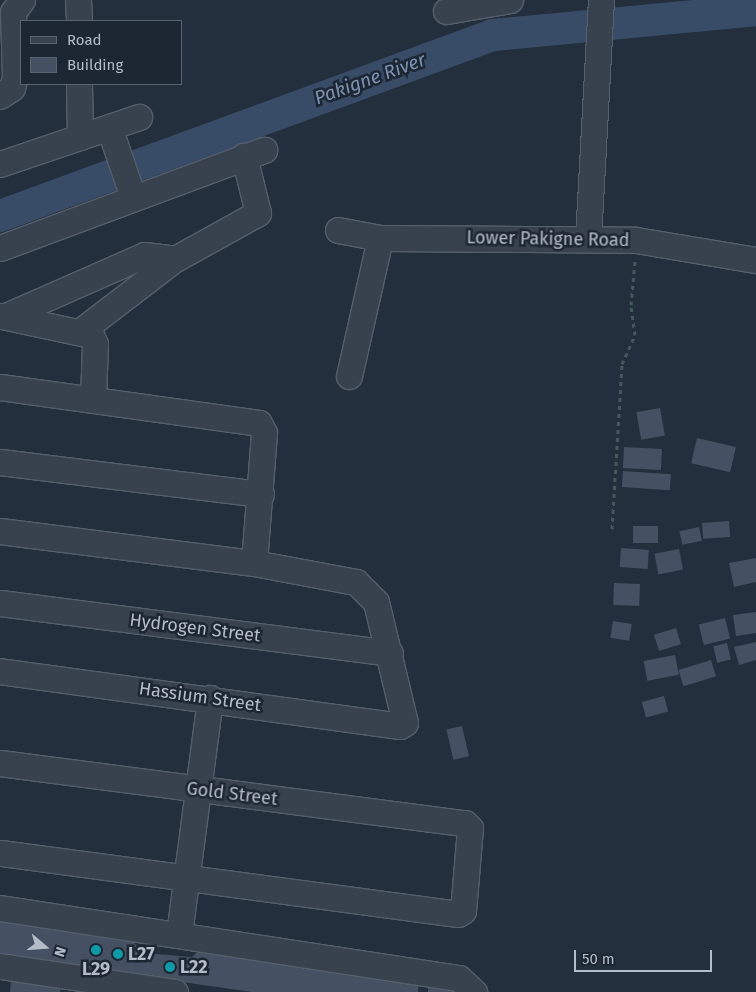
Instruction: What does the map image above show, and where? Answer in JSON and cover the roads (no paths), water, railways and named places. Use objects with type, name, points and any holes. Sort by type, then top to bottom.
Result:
[{"type":"street","points":[[0,96],[12,88],[15,77],[13,12],[22,0]]},
{"type":"street","points":[[78,0],[78,20]]},
{"type":"street","points":[[446,11],[510,0]]},
{"type":"street","points":[[588,239],[594,91],[601,0]]},
{"type":"street","points":[[79,85],[80,137]]},
{"type":"street","points":[[0,164],[139,117]]},
{"type":"street","points":[[110,127],[131,191]]},
{"type":"street","points":[[0,248],[131,191],[254,153],[260,210],[175,259],[82,330]]},
{"type":"street","name":"Lower Pakigne Road","points":[[338,230],[380,238],[636,240],[756,260]]},
{"type":"street","points":[[349,376],[380,238]]},
{"type":"street","points":[[3,316],[144,255],[175,259]]},
{"type":"street","points":[[3,316],[82,330],[95,344],[93,398]]},
{"type":"street","points":[[0,387],[255,421],[264,433],[261,494],[254,563]]},
{"type":"street","points":[[0,462],[261,494]]},
{"type":"street","points":[[0,531],[254,563],[356,582],[376,602],[390,653]]},
{"type":"street","name":"Hydrogen Street","points":[[0,603],[390,653]]},
{"type":"street","name":"Hassium Street","points":[[0,671],[210,698],[400,726],[406,719],[390,653]]},
{"type":"street","points":[[179,934],[210,698]]},
{"type":"street","name":"Gold Street","points":[[0,763],[465,824],[470,828],[463,907],[458,914],[187,877]]},
{"type":"street","points":[[0,852],[187,877]]},
{"type":"street","points":[[0,908],[459,978],[474,992]]},
{"type":"street","points":[[1,972],[68,984],[175,992]]},
{"type":"waterway","name":"Pakigne River","points":[[0,216],[493,35],[756,10]]},
{"type":"place","name":"L29","points":[[96,950]]},
{"type":"place","name":"L27","points":[[118,954]]},
{"type":"place","name":"L22","points":[[170,967]]}]
